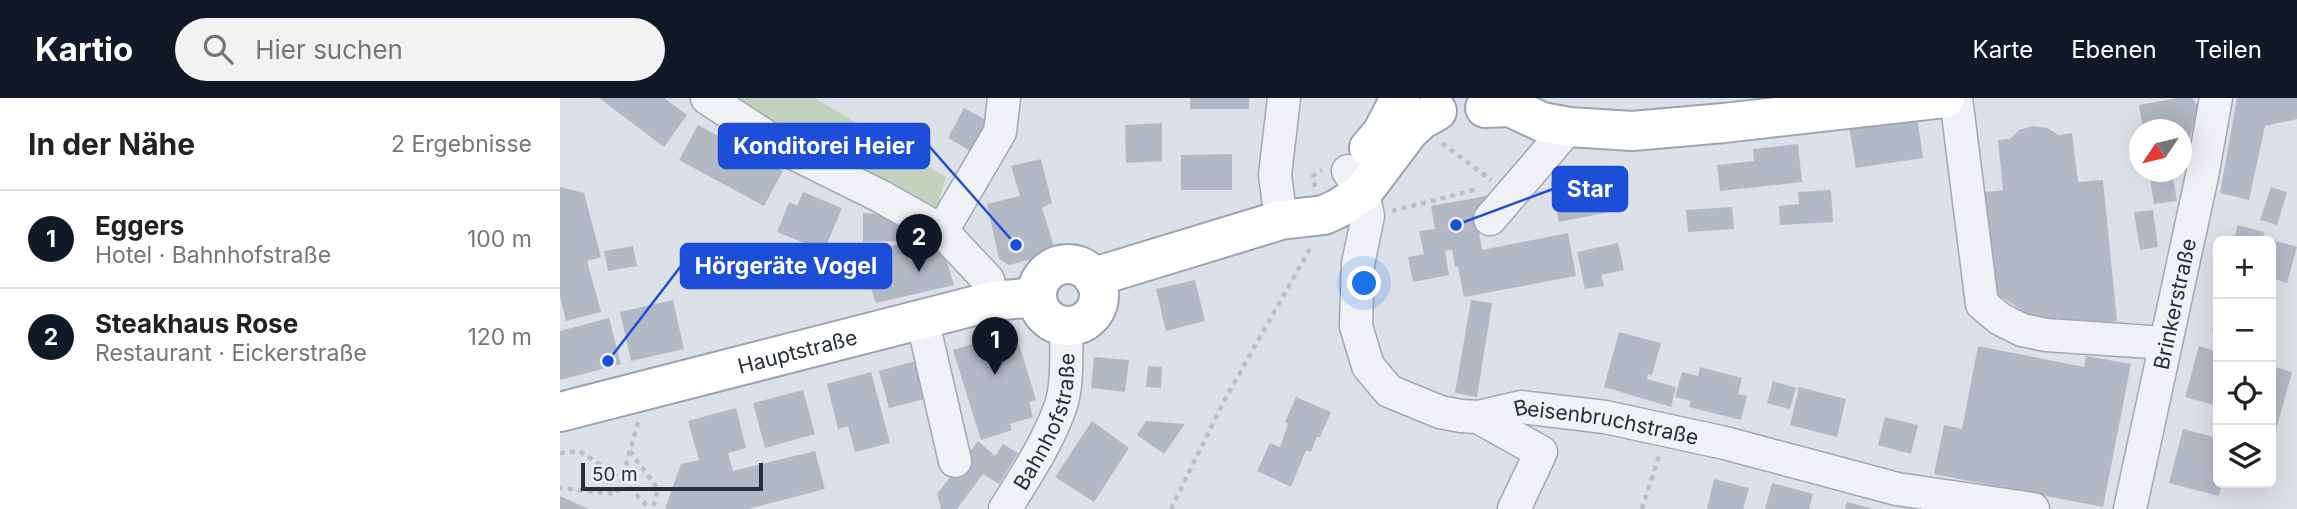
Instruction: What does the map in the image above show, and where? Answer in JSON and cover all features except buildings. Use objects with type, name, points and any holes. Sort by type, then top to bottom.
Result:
[{"type":"main road","points":[[1365,192],[1382,133],[1400,98]]},
{"type":"main road","points":[[1541,98],[1569,127]]},
{"type":"main road","points":[[1094,279],[1281,220],[1324,215],[1365,192],[1409,131],[1428,115],[1474,112],[1492,103],[1510,107],[1542,122],[1569,127],[1632,131],[1723,111],[1945,98]]},
{"type":"main road","points":[[1063,265],[1080,267],[1094,279],[1098,300],[1093,314],[1081,323],[1067,326],[1052,322],[1038,305],[1041,280],[1054,268],[1063,265]]},
{"type":"main road","name":"Hauptstraße","points":[[560,412],[922,318],[993,301],[1037,297]]},
{"type":"street","points":[[707,98],[787,150],[880,196],[942,231],[988,280],[993,301]]},
{"type":"street","points":[[942,231],[1000,132],[1004,98]]},
{"type":"street","points":[[1281,220],[1275,175],[1284,98]]},
{"type":"street","points":[[1956,98],[1982,304],[2000,319],[2022,330],[2046,335],[2166,343]]},
{"type":"street","name":"Brinkerstraße","points":[[2130,509],[2202,176],[2216,98]]},
{"type":"street","points":[[1490,219],[1569,127]]},
{"type":"street","name":"Beisenbruchstraße","points":[[1365,192],[1368,216],[1359,264],[1355,315],[1359,342],[1368,366],[1389,391],[1440,412],[1478,417],[1521,407],[1605,417],[1726,443],[1897,489],[2033,509]]},
{"type":"street","points":[[922,318],[955,461]]},
{"type":"street","name":"Bahnhofstraße","points":[[1005,509],[1028,472],[1061,406],[1067,326]]},
{"type":"street","points":[[1478,417],[1541,452],[1514,509]]},
{"type":"path","points":[[1365,192],[1497,185],[1428,115]]},
{"type":"path","points":[[1171,509],[1224,401],[1313,243]]},
{"type":"path","points":[[560,488],[616,494],[648,389]]},
{"type":"path","points":[[1642,509],[1667,430]]},
{"type":"path","points":[[560,453],[579,451],[622,479],[652,509],[658,489],[630,451]]},
{"type":"green space","points":[[730,98],[815,98],[946,177],[936,211],[768,124]]},
{"type":"place","name":"Star","points":[[1456,225]]},
{"type":"place","name":"Konditorei Heier","points":[[1016,245]]},
{"type":"place","name":"Steakhaus Rose","points":[[919,272]]},
{"type":"place","name":"Hörgeräte Vogel","points":[[608,361]]},
{"type":"place","name":"Eggers","points":[[995,375]]}]
